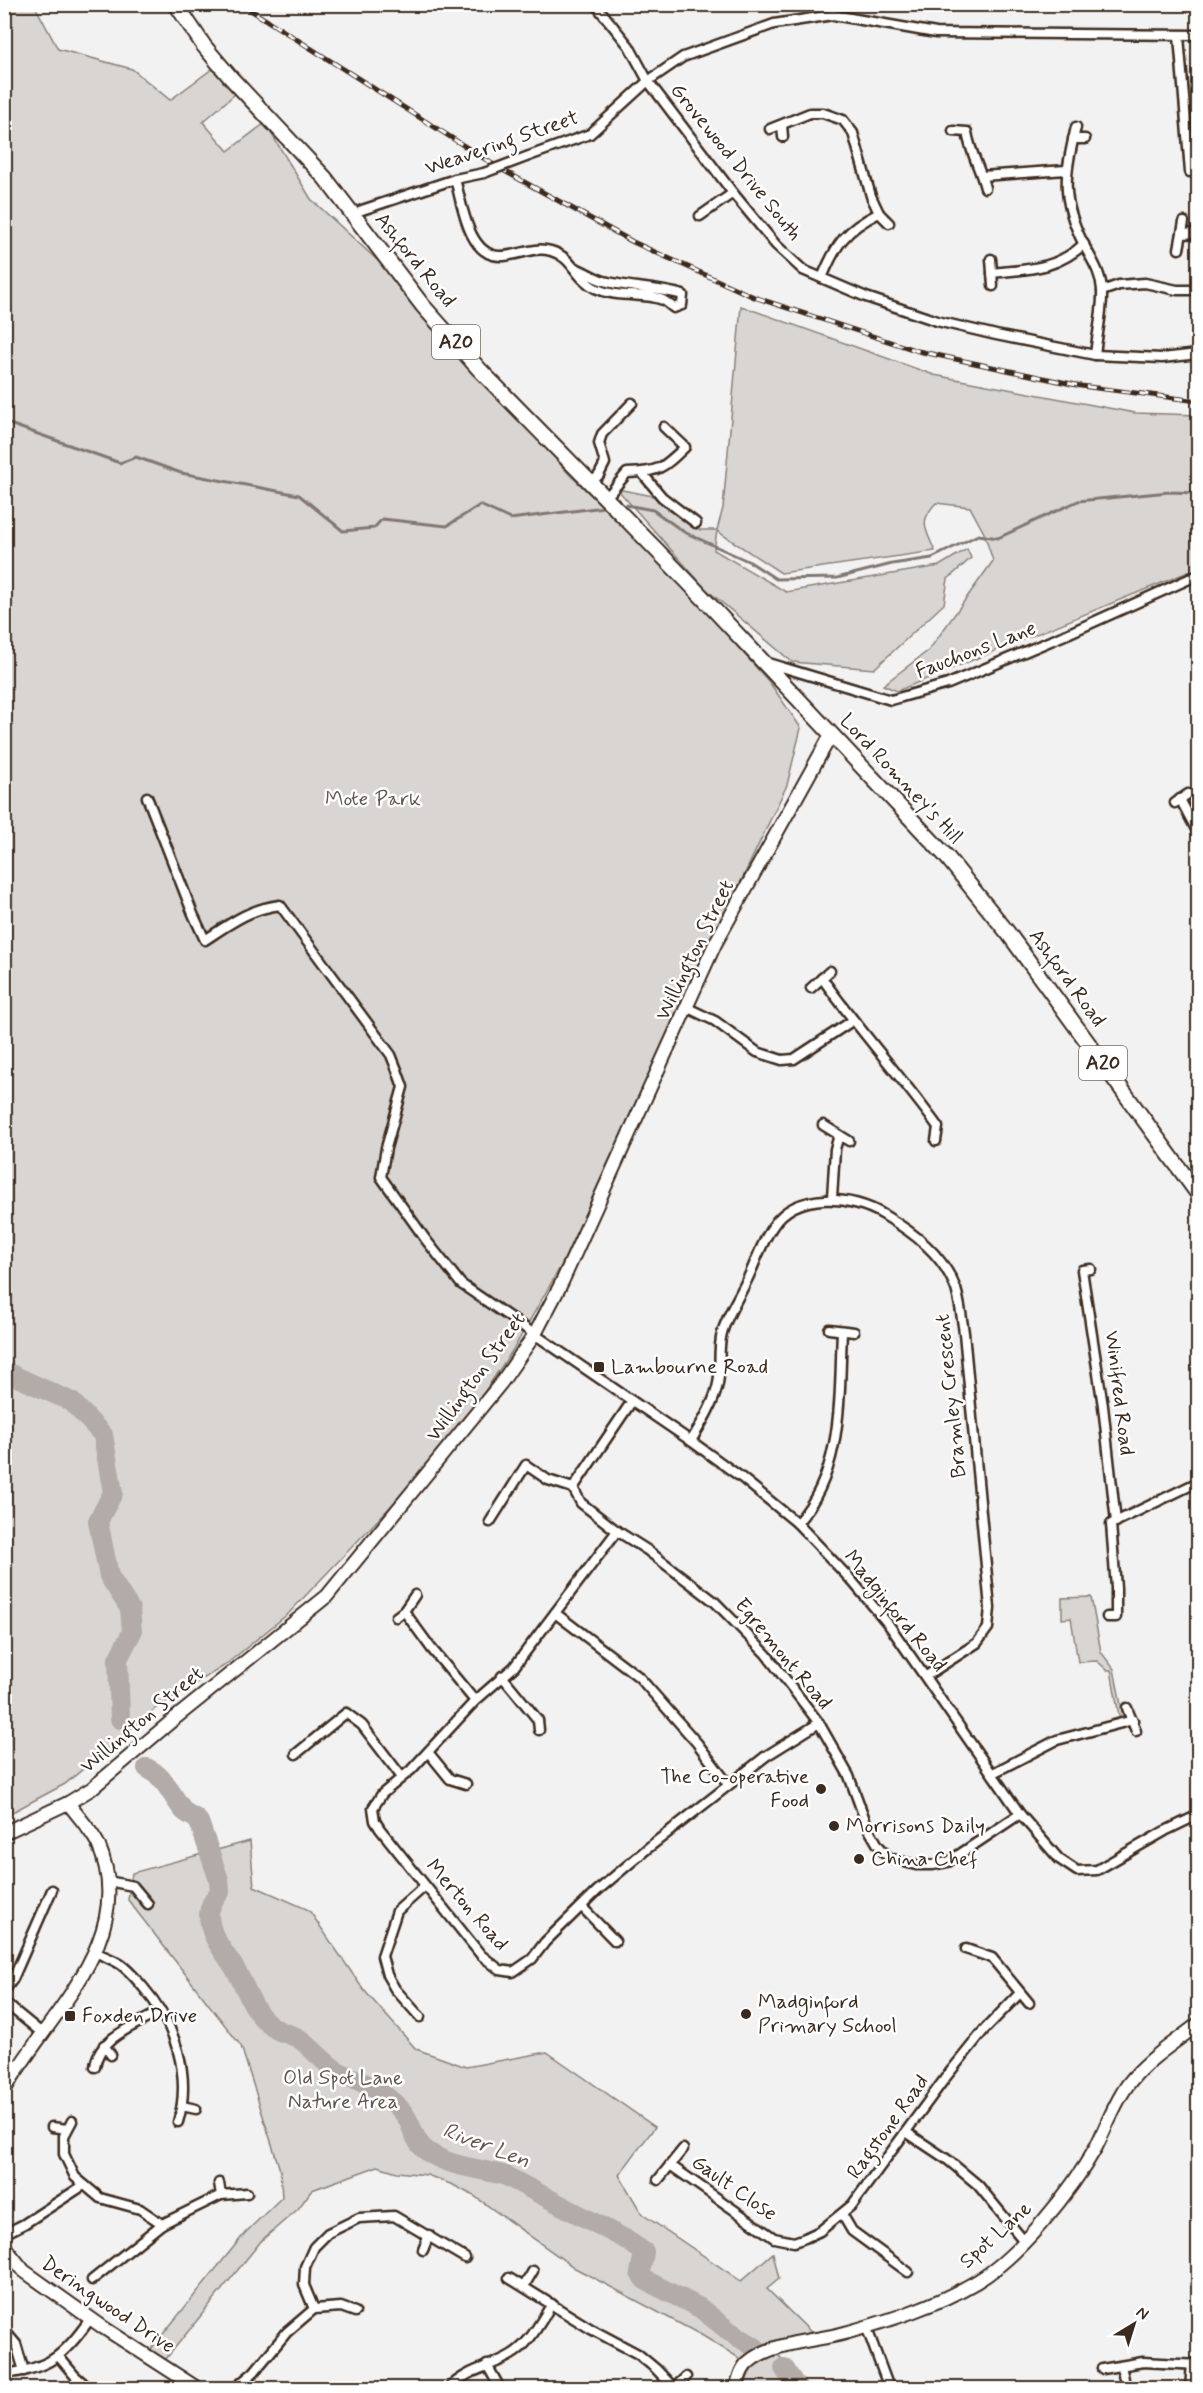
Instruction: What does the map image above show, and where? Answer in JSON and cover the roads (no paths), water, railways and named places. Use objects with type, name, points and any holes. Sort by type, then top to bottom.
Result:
[{"type":"main road","name":"Ashford Road","points":[[176,4],[204,46],[231,78],[325,178],[423,306],[479,369],[592,482],[759,660]]},
{"type":"main road","name":"Lord Romney's Hill","points":[[759,660],[946,856],[1008,933]]},
{"type":"main road","name":"Ashford Road","points":[[1008,933],[1198,1194]]},
{"type":"street","points":[[432,4],[440,7],[463,4]]},
{"type":"street","name":"Grovewood Drive South","points":[[595,4],[629,46],[648,81],[733,193],[776,245],[803,270],[866,297],[937,321],[1095,355],[1162,358],[1198,354]]},
{"type":"street","name":"Weavering Street","points":[[362,210],[455,179],[484,173],[590,134],[648,81],[683,57],[774,24],[833,15],[936,33],[1198,35]]},
{"type":"street","points":[[1179,36],[1190,172]]},
{"type":"street","points":[[770,129],[810,113],[824,113],[843,120],[853,133],[871,196],[879,213],[888,223]]},
{"type":"street","points":[[782,125],[783,137]]},
{"type":"street","points":[[1076,127],[1066,170],[1066,195],[1070,215],[1097,267],[1102,291],[1095,355]]},
{"type":"street","points":[[953,131],[967,132],[969,149],[985,188]]},
{"type":"street","points":[[1073,139],[1085,140]]},
{"type":"street","points":[[982,176],[1066,170]]},
{"type":"street","points":[[455,179],[468,226],[482,250],[490,255],[501,256],[535,249],[547,250],[567,258],[580,278],[596,288],[615,295],[663,300],[674,308],[682,305],[683,295],[668,290],[641,289],[604,282],[584,270],[573,267]]},
{"type":"street","points":[[700,216],[733,193]]},
{"type":"street","points":[[822,278],[833,250],[846,233],[879,213]]},
{"type":"street","points":[[1179,249],[1184,222]]},
{"type":"street","points":[[1182,234],[1198,233]]},
{"type":"street","points":[[992,273],[1054,265],[1070,257],[1084,244]]},
{"type":"street","points":[[991,259],[993,286]]},
{"type":"street","points":[[1102,291],[1119,285],[1145,283],[1177,290],[1198,290]]},
{"type":"street","points":[[592,482],[605,464],[599,442],[602,434],[632,403]]},
{"type":"street","points":[[606,498],[627,473],[663,468],[685,447],[664,427]]},
{"type":"street","points":[[642,472],[662,496],[696,523]]},
{"type":"street","name":"Fauchons Lane","points":[[759,660],[891,700],[948,684],[1198,575]]},
{"type":"street","name":"Willington Street","points":[[4,1833],[68,1803],[91,1789],[327,1596],[467,1427],[535,1334],[567,1272],[724,926],[831,735]]},
{"type":"street","name":"Madginford Road","points":[[147,797],[205,940],[243,915],[261,907],[280,905],[391,1055],[403,1087],[386,1148],[381,1177],[461,1284],[691,1441],[742,1478],[797,1523],[852,1581],[889,1625],[1020,1814],[1059,1859],[1077,1871],[1097,1870],[1198,1815]]},
{"type":"street","points":[[1181,799],[1198,833]]},
{"type":"street","points":[[812,988],[830,971]]},
{"type":"street","points":[[822,978],[852,1021],[906,1083],[938,1126],[936,1141]]},
{"type":"street","points":[[688,1008],[715,1021],[756,1052],[782,1060],[794,1059],[852,1021]]},
{"type":"street","points":[[823,1125],[849,1142]]},
{"type":"street","points":[[832,1198],[835,1149],[839,1135]]},
{"type":"street","name":"Bramley Crescent","points":[[691,1441],[710,1407],[718,1385],[722,1333],[773,1225],[788,1209],[832,1198],[852,1202],[882,1213],[934,1251],[949,1272],[956,1290],[964,1333],[990,1608],[988,1628],[977,1642],[926,1676]]},
{"type":"street","name":"Winifred Road","points":[[1087,1269],[1103,1406],[1113,1523],[1116,1617],[1107,1617]]},
{"type":"street","points":[[829,1329],[854,1332]]},
{"type":"street","points":[[797,1523],[811,1508],[825,1480],[835,1440],[841,1399],[842,1331]]},
{"type":"street","points":[[490,1522],[526,1465],[548,1480],[573,1488],[632,1401]]},
{"type":"street","points":[[1113,1523],[1198,1482]]},
{"type":"street","name":"Egremont Road","points":[[573,1488],[581,1503],[617,1531],[647,1550],[723,1610],[766,1654],[819,1723],[849,1776],[868,1828],[878,1845],[890,1858],[916,1865],[948,1862],[1020,1814]]},
{"type":"street","name":"Merton Road","points":[[617,1531],[514,1667],[475,1701],[411,1770],[382,1794],[373,1808],[375,1821],[481,1955],[500,1970],[513,1972],[532,1959],[546,1942],[615,1875],[728,1784],[766,1756],[819,1723]]},
{"type":"street","points":[[396,1617],[404,1611],[415,1595]]},
{"type":"street","points":[[404,1611],[475,1701]]},
{"type":"street","points":[[555,1613],[639,1677],[697,1743],[728,1784]]},
{"type":"street","points":[[502,1676],[538,1720],[539,1730]]},
{"type":"street","points":[[1127,1708],[1136,1731]]},
{"type":"street","points":[[296,1754],[346,1713],[362,1725],[401,1776]]},
{"type":"street","points":[[993,1773],[1058,1740],[1133,1720]]},
{"type":"street","points":[[428,1752],[450,1779],[466,1784]]},
{"type":"street","points":[[4,2091],[94,1952],[101,1937],[107,1910],[108,1881],[98,1843],[68,1803]]},
{"type":"street","points":[[108,1881],[134,1886],[148,1904]]},
{"type":"street","points":[[420,2017],[395,1989],[387,1975],[382,1956],[397,1911],[425,1886]]},
{"type":"street","points":[[4,1991],[14,1979],[52,1890]]},
{"type":"street","points":[[582,1906],[615,1941]]},
{"type":"street","points":[[966,1948],[992,1958],[1029,2003]]},
{"type":"street","points":[[94,1952],[121,1965],[150,1995],[171,2027],[177,2044],[182,2106],[178,2122]]},
{"type":"street","name":"Ragstone Road","points":[[842,2214],[852,2205],[984,2030],[1020,1993]]},
{"type":"street","points":[[4,2002],[43,2034]]},
{"type":"street","points":[[95,2067],[96,2056],[104,2045],[161,2011]]},
{"type":"street","name":"Spot Lane","points":[[736,2388],[742,2369],[749,2361],[762,2353],[866,2326],[934,2304],[979,2280],[1024,2241],[1084,2169],[1129,2083],[1148,2064],[1198,2024]]},
{"type":"street","points":[[104,2045],[111,2055]]},
{"type":"street","points":[[182,2106],[196,2109]]},
{"type":"street","points":[[52,2127],[70,2125],[64,2136],[64,2154],[75,2177],[84,2185],[100,2198],[140,2209],[162,2224]]},
{"type":"street","points":[[906,2132],[948,2160],[978,2185],[1024,2241]]},
{"type":"street","name":"Gault Close","points":[[658,2180],[683,2149]]},
{"type":"street","name":"Gault Close","points":[[670,2165],[774,2238],[794,2242],[800,2240],[820,2231],[842,2214]]},
{"type":"street","points":[[219,2183],[221,2195]]},
{"type":"street","points":[[4,2234],[24,2224],[84,2185]]},
{"type":"street","points":[[92,2280],[162,2224],[221,2195],[247,2193]]},
{"type":"street","points":[[842,2214],[852,2231],[908,2272]]},
{"type":"street","points":[[314,2309],[304,2285],[305,2267],[314,2247],[328,2233],[359,2218],[394,2216],[465,2258]]},
{"type":"street","points":[[423,2250],[429,2235]]},
{"type":"street","name":"Deringwood Drive","points":[[4,2246],[24,2271],[90,2319],[197,2388]]},
{"type":"street","points":[[108,2268],[114,2276]]},
{"type":"street","points":[[524,2286],[533,2271]]},
{"type":"street","points":[[509,2278],[591,2329],[638,2354],[674,2388],[686,2377]]},
{"type":"street","points":[[449,2388],[472,2370],[510,2356],[526,2344],[552,2304]]},
{"type":"street","points":[[236,2388],[254,2372],[287,2332],[314,2309],[341,2307],[355,2312]]},
{"type":"street","points":[[4,2374],[24,2371],[59,2357],[90,2319]]},
{"type":"street","points":[[866,2326],[889,2388]]},
{"type":"street","points":[[4,2330],[16,2344],[24,2371]]},
{"type":"street","points":[[59,2357],[89,2388]]},
{"type":"street","points":[[1102,2369],[1143,2362],[1195,2364],[1190,2388]]},
{"type":"street","points":[[487,2365],[500,2388]]},
{"type":"street","points":[[1121,2366],[1124,2379]]},
{"type":"waterway","points":[[4,422],[120,463],[136,457],[181,473],[299,495],[343,531],[374,528],[382,519],[447,526],[480,505],[510,519],[604,507]]},
{"type":"waterway","points":[[626,505],[653,510],[684,532],[750,562],[776,579],[837,578],[892,564],[932,558],[978,535],[998,538],[1078,501],[1169,492],[1198,493]]},
{"type":"waterway","name":"River Len","points":[[4,1371],[72,1402],[103,1435],[113,1493],[98,1521],[109,1576],[130,1609],[132,1632],[118,1659],[120,1719]]},
{"type":"waterway","name":"River Len","points":[[147,1768],[159,1776],[184,1811],[199,1822],[219,1880],[220,1892],[215,1897],[209,1913],[212,1931],[240,1977],[256,2010],[268,2024],[298,2038],[336,2070],[379,2091],[400,2108],[417,2141],[428,2152],[456,2165],[506,2176],[625,2239],[644,2252],[640,2273],[645,2280],[700,2308],[729,2331],[756,2348]]},
{"type":"waterway","name":"River Len","points":[[784,2368],[797,2388]]},
{"type":"railway","points":[[241,4],[499,168],[633,242],[754,297],[918,351],[1081,386],[1198,401]]},
{"type":"place","name":"Lambourne Road","points":[[599,1367]]},
{"type":"place","name":"The Co-operative Food","points":[[821,1789]]},
{"type":"place","name":"Morrisons Daily","points":[[834,1826]]},
{"type":"place","name":"China Chef","points":[[859,1859]]},
{"type":"place","name":"Madginford Primary School","points":[[746,2014]]},
{"type":"place","name":"Foxden Drive","points":[[70,2016]]},
{"type":"park label","name":"Mote Park","points":[[373,799]]},
{"type":"park label","name":"Old Spot Lane Nature Area","points":[[343,2090]]}]
